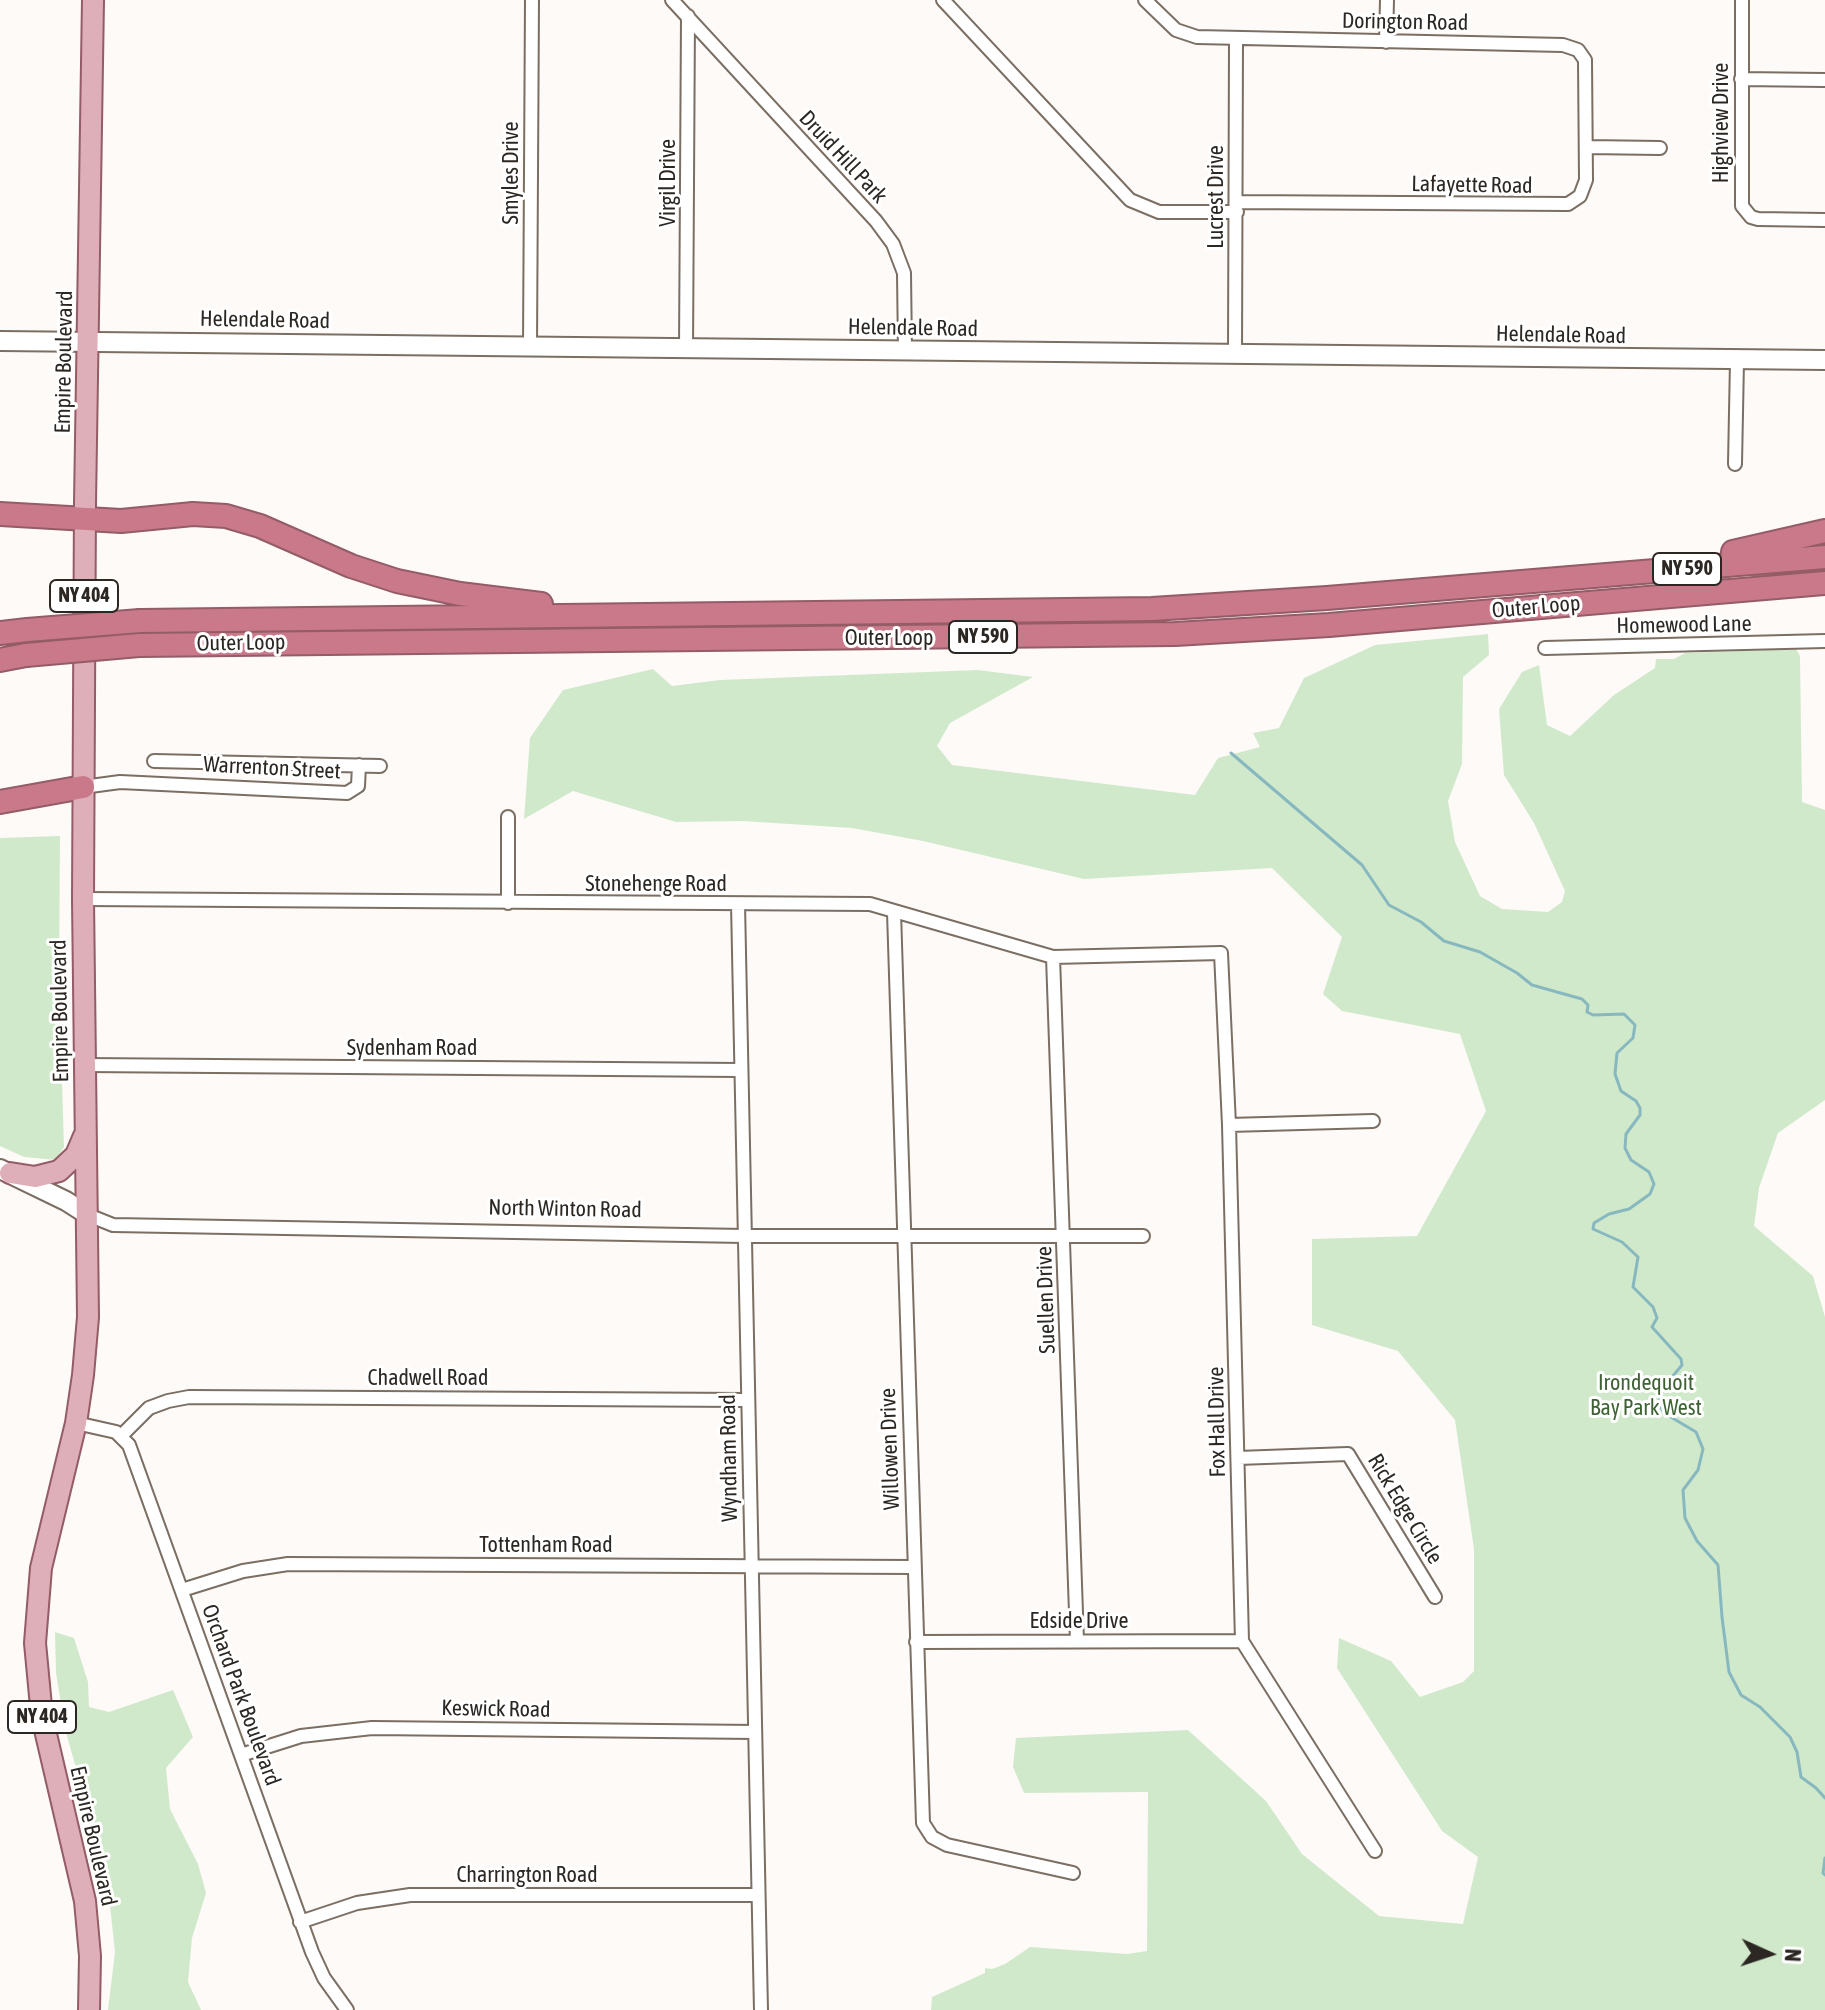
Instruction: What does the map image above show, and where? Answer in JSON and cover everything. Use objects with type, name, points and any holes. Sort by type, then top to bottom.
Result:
[{"type":"highway","points":[[0,514],[128,521],[200,514],[226,516],[260,526],[359,569],[417,586],[630,615]]},
{"type":"highway","points":[[1549,580],[1732,553],[1825,531]]},
{"type":"highway","name":"Outer Loop","points":[[0,633],[140,621],[1143,609],[1307,600],[1825,557]]},
{"type":"highway","name":"Outer Loop","points":[[0,660],[139,645],[1165,635],[1310,626],[1825,583]]},
{"type":"highway","points":[[0,802],[83,787]]},
{"type":"main road","name":"Empire Boulevard","points":[[89,2010],[90,1956],[85,1901],[45,1729],[35,1661],[36,1606],[41,1568],[76,1423],[87,1327],[83,787],[93,0]]},
{"type":"main road","points":[[5,1171],[35,1177],[59,1171],[76,1155],[86,1129]]},
{"type":"street","name":"Smyles Drive","points":[[530,346],[532,0]]},
{"type":"street","name":"Druid Hill Park","points":[[672,0],[876,221],[893,244],[904,273],[905,352]]},
{"type":"street","name":"Lafayette Road","points":[[943,0],[1130,200],[1159,212],[1237,207],[1561,206],[1575,201],[1584,189],[1587,147]]},
{"type":"street","name":"Dorington Road","points":[[1145,0],[1168,25],[1184,34],[1236,39],[1571,47],[1582,55],[1587,67],[1587,147]]},
{"type":"street","points":[[1386,42],[1387,0]]},
{"type":"street","name":"Highview Drive","points":[[1742,0],[1741,200],[1745,212],[1751,217],[1765,220],[1825,220]]},
{"type":"street","name":"Virgil Drive","points":[[686,350],[688,16]]},
{"type":"street","name":"Lucrest Drive","points":[[1235,355],[1236,39]]},
{"type":"street","points":[[1741,79],[1825,80]]},
{"type":"street","points":[[1587,147],[1660,148]]},
{"type":"street","name":"Helendale Road","points":[[0,341],[1825,360]]},
{"type":"street","points":[[1735,464],[1737,361]]},
{"type":"street","name":"Homewood Lane","points":[[1545,648],[1825,641]]},
{"type":"street","name":"Warrenton Street","points":[[161,783],[158,762],[380,766]]},
{"type":"street","name":"Warrenton Street","points":[[83,787],[113,782],[161,783],[347,793],[358,786],[359,765]]},
{"type":"street","points":[[508,817],[508,903]]},
{"type":"street","name":"Stonehenge Road","points":[[83,899],[870,904],[1053,957],[1221,953]]},
{"type":"street","name":"Wyndham Road","points":[[738,904],[761,2010]]},
{"type":"street","name":"Willowen Drive","points":[[894,912],[921,1813],[927,1831],[947,1845],[1073,1873]]},
{"type":"street","name":"Fox Hall Drive","points":[[1221,953],[1229,1125],[1242,1641]]},
{"type":"street","name":"Suellen Drive","points":[[1053,957],[1077,1641]]},
{"type":"street","name":"Sydenham Road","points":[[84,1065],[740,1070]]},
{"type":"street","points":[[1229,1125],[1373,1121]]},
{"type":"street","name":"North Winton Road","points":[[5,1171],[113,1225],[744,1236],[1143,1236]]},
{"type":"street","name":"Chadwell Road","points":[[122,1435],[149,1408],[189,1397],[747,1400]]},
{"type":"street","points":[[76,1423],[113,1430],[122,1435]]},
{"type":"street","name":"Orchard Park Boulevard","points":[[122,1435],[130,1449],[182,1590],[300,1922],[324,1978],[347,2010]]},
{"type":"street","name":"Rick Edge Circle","points":[[1238,1458],[1348,1454],[1435,1597]]},
{"type":"street","name":"Tottenham Road","points":[[182,1590],[243,1571],[288,1564],[913,1567]]},
{"type":"street","points":[[1242,1641],[1375,1851]]},
{"type":"street","name":"Edside Drive","points":[[916,1642],[1242,1641]]},
{"type":"street","name":"Keswick Road","points":[[241,1755],[301,1736],[372,1728],[755,1732]]},
{"type":"street","name":"Charrington Road","points":[[300,1922],[357,1903],[410,1895],[758,1895]]},
{"type":"green space","name":"Irondequoit Bay Park West","points":[[1488,634],[1489,655],[1463,677],[1462,764],[1448,801],[1455,842],[1480,896],[1502,909],[1548,912],[1562,902],[1565,891],[1534,823],[1504,775],[1499,709],[1522,672],[1539,665],[1547,725],[1570,736],[1614,695],[1655,668],[1656,659],[1674,659],[1685,653],[1796,649],[1800,656],[1802,802],[1825,810],[1825,1100],[1778,1133],[1759,1188],[1754,1226],[1813,1276],[1825,1317],[1825,2010],[931,2010],[932,1997],[985,1973],[985,1968],[1005,1964],[1030,1947],[1127,1954],[1147,1951],[1148,1792],[1024,1793],[1013,1767],[1016,1738],[1188,1730],[1266,1801],[1302,1854],[1379,1916],[1463,1924],[1478,1857],[1442,1831],[1337,1668],[1339,1638],[1391,1661],[1420,1697],[1463,1682],[1474,1671],[1474,1549],[1455,1420],[1398,1351],[1312,1325],[1312,1239],[1417,1236],[1486,1111],[1460,1034],[1342,1011],[1323,994],[1342,937],[1272,868],[1084,879],[923,841],[852,828],[742,821],[676,822],[573,791],[524,819],[530,738],[563,690],[653,669],[672,686],[720,680],[978,670],[1033,677],[950,723],[937,746],[952,765],[1195,795],[1218,758],[1260,747],[1253,733],[1279,728],[1304,678],[1375,645]]},
{"type":"green space","points":[[60,836],[59,984],[64,1147],[56,1160],[24,1157],[0,1146],[0,838]]},
{"type":"green space","points":[[55,1632],[74,1638],[88,1682],[89,1707],[109,1712],[173,1690],[193,1737],[166,1768],[170,1809],[198,1864],[206,1893],[192,1938],[188,1982],[201,2010],[108,2010],[115,1952],[107,1878],[65,1729],[56,1673]]},
{"type":"waterway","points":[[1231,753],[1362,865],[1389,905],[1421,922],[1444,941],[1480,952],[1532,985],[1582,999],[1588,1005],[1587,1012],[1593,1015],[1624,1014],[1635,1025],[1633,1038],[1617,1053],[1615,1074],[1621,1091],[1636,1101],[1640,1108],[1640,1115],[1626,1134],[1625,1148],[1631,1160],[1649,1172],[1654,1184],[1650,1194],[1629,1209],[1609,1214],[1594,1223],[1593,1229],[1622,1242],[1638,1257],[1633,1287],[1653,1307],[1657,1318],[1652,1327],[1681,1359],[1682,1365],[1663,1388],[1659,1403],[1664,1413],[1696,1432],[1703,1449],[1698,1470],[1683,1490],[1685,1518],[1697,1541],[1718,1565],[1729,1672],[1741,1695],[1760,1707],[1790,1737],[1797,1752],[1801,1777],[1825,1798]]},
{"type":"waterway","points":[[1825,1858],[1825,1875]]}]
